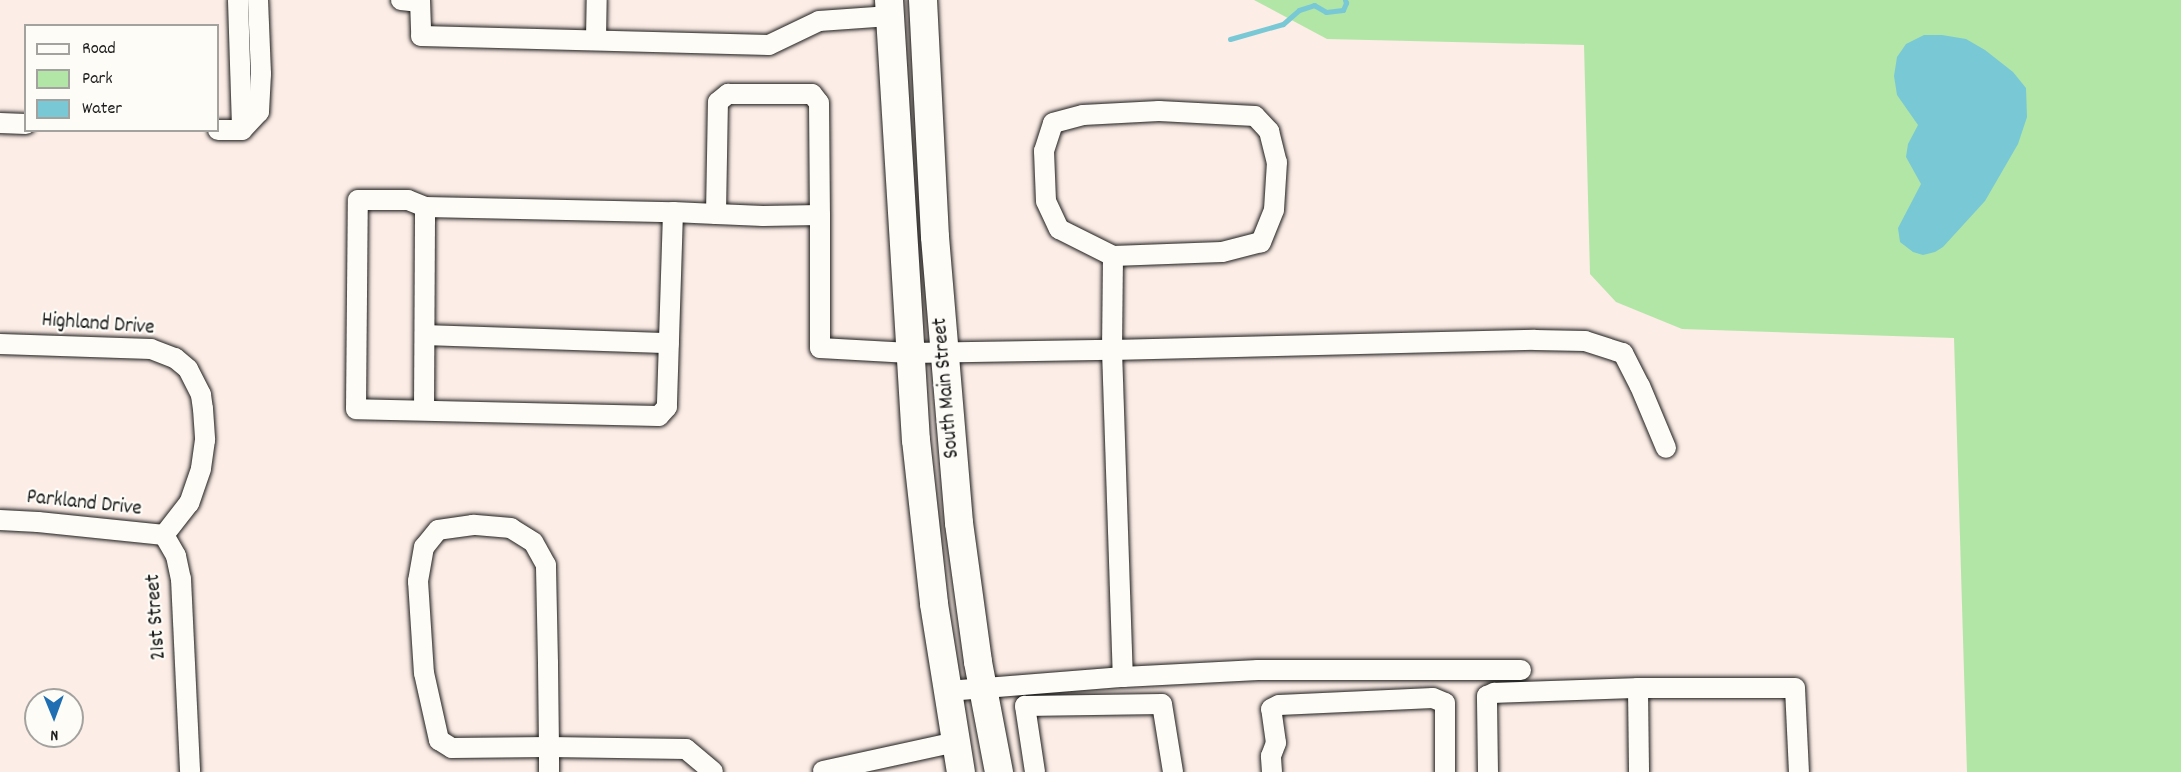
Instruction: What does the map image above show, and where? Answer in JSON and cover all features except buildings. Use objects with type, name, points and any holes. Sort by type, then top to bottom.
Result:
[{"type":"highway","name":"South Main Street","points":[[922,0],[934,237],[959,523],[982,687],[999,772]]},
{"type":"highway","name":"South Main Street","points":[[890,8],[910,354],[925,526],[962,772]]},
{"type":"street","points":[[238,0],[242,130]]},
{"type":"street","points":[[219,130],[242,130],[259,112],[261,75],[258,0]]},
{"type":"street","points":[[414,0],[421,36],[770,45],[819,21],[890,8]]},
{"type":"street","points":[[596,39],[597,0]]},
{"type":"street","points":[[716,214],[718,102],[728,94],[812,94],[819,103],[820,348],[910,354],[1535,340],[1585,341],[1623,353],[1666,448]]},
{"type":"street","points":[[1159,111],[1255,116],[1269,131],[1277,162],[1274,210],[1261,242],[1221,252],[1113,256],[1059,229],[1046,201],[1044,152],[1053,123],[1083,115],[1159,111]]},
{"type":"street","points":[[0,123],[24,124]]},
{"type":"street","points":[[672,213],[667,406],[659,416],[356,409],[358,200],[408,200],[425,207],[716,214],[764,216],[820,215]]},
{"type":"street","points":[[424,410],[425,207]]},
{"type":"street","points":[[1113,256],[1112,350],[1123,677]]},
{"type":"street","points":[[426,335],[669,343]]},
{"type":"street","name":"Highland Drive","points":[[0,344],[151,349],[175,358],[188,369],[201,395],[203,409],[205,440],[201,469],[189,503],[164,536]]},
{"type":"street","name":"Parkland Drive","points":[[0,520],[164,536]]},
{"type":"street","points":[[549,772],[549,747],[546,565],[533,542],[511,528],[473,525],[438,530],[424,548],[418,581],[424,673],[439,740],[452,748],[549,747],[686,749],[713,772]]},
{"type":"street","name":"21st Street","points":[[164,536],[176,556],[181,579],[190,772]]},
{"type":"street","points":[[948,691],[1123,677],[1258,670],[1521,670]]},
{"type":"street","points":[[1638,688],[1639,772]]},
{"type":"street","points":[[1488,772],[1487,696],[1494,693],[1638,688],[1795,688],[1799,772]]},
{"type":"street","points":[[1272,772],[1271,756],[1276,743],[1271,709],[1279,705],[1433,698],[1445,703],[1445,772]]},
{"type":"street","points":[[1035,772],[1025,706],[1162,704],[1173,772]]},
{"type":"street","points":[[823,771],[956,742]]},
{"type":"green space","points":[[1254,0],[2181,0],[2181,772],[1967,772],[1954,338],[1682,329],[1616,302],[1590,274],[1584,45],[1327,39]]},
{"type":"water","points":[[1924,35],[1966,39],[1985,50],[2013,72],[2026,88],[2027,117],[2018,144],[1985,201],[1943,247],[1923,255],[1913,252],[1900,242],[1898,228],[1921,184],[1906,157],[1908,144],[1918,125],[1897,95],[1894,76],[1897,57],[1906,44]]},
{"type":"waterway","points":[[1230,39],[1283,24],[1299,10],[1314,5],[1326,12],[1343,10],[1345,0]]}]
